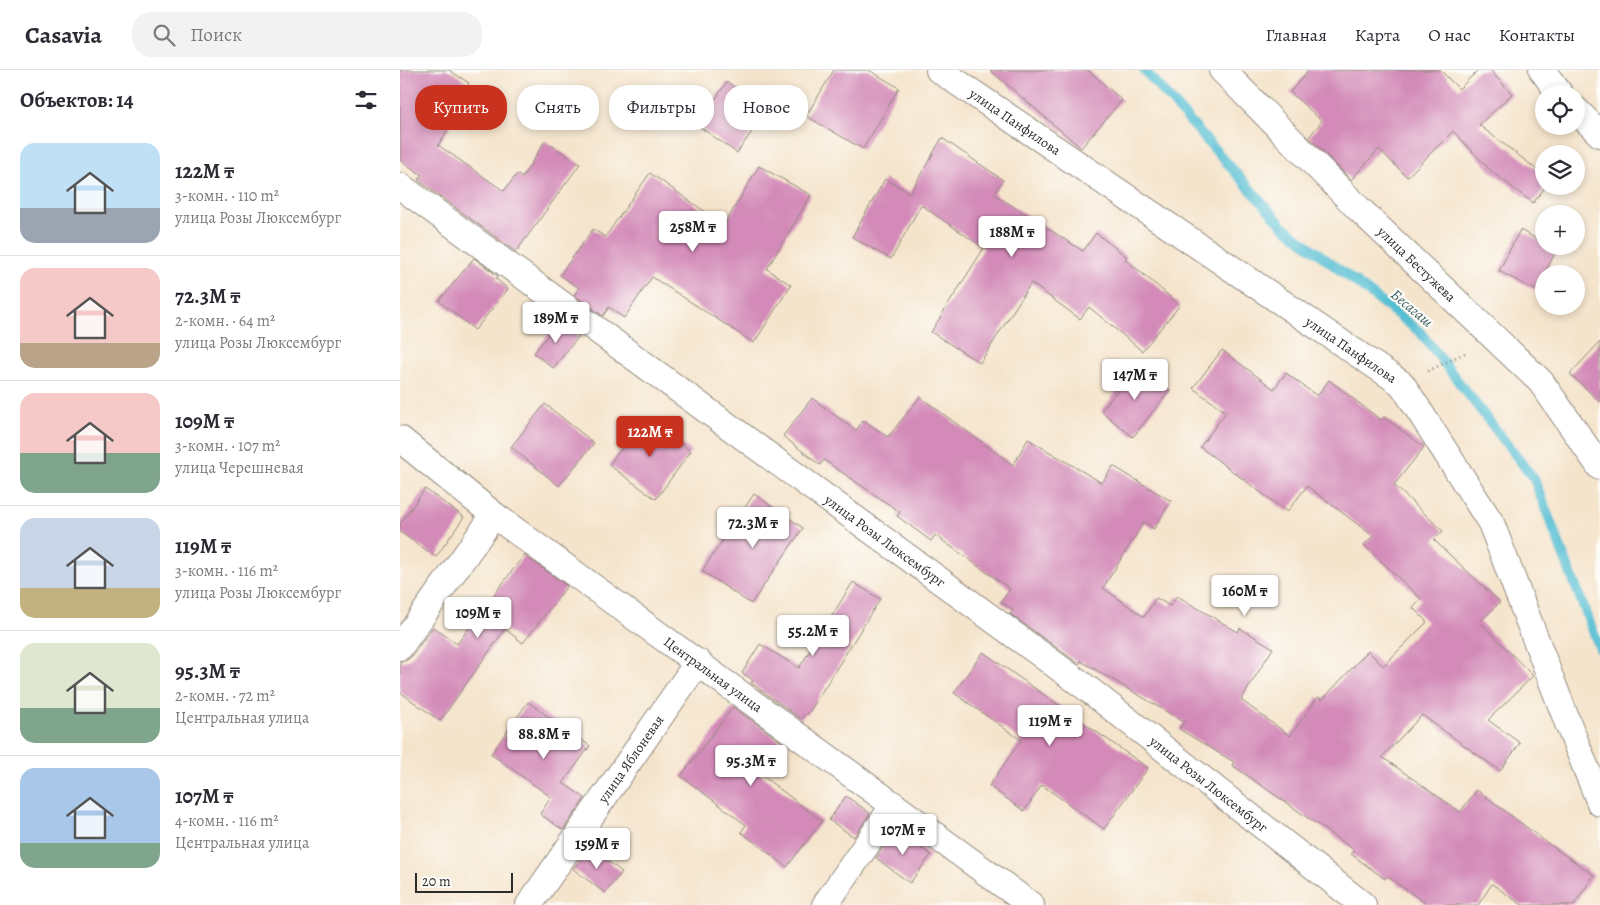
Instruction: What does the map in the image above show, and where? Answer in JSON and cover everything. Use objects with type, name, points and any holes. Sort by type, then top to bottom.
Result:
[{"type":"street","name":"улица Панфилова","points":[[939,70],[1402,384],[1491,523],[1600,803]]},
{"type":"street","name":"улица Бестужева","points":[[1222,70],[1359,209],[1541,382],[1600,468]]},
{"type":"street","points":[[1542,70],[1553,85]]},
{"type":"street","points":[[1585,119],[1600,134]]},
{"type":"street","name":"улица Розы Люксембург","points":[[400,186],[1088,689],[1363,905]]},
{"type":"street","name":"Центральная улица","points":[[400,439],[494,515],[1031,905]]},
{"type":"street","points":[[400,647],[494,515]]},
{"type":"street","name":"улица Яблоневая","points":[[529,905],[698,662]]},
{"type":"street","points":[[825,905],[894,805]]},
{"type":"path","points":[[1402,384],[1494,338]]},
{"type":"building","points":[[400,70],[449,70],[469,83],[468,85],[415,85],[415,130],[448,130],[438,145],[504,191],[517,174],[522,178],[545,141],[580,164],[516,252],[418,180],[422,175],[400,160]]},
{"type":"building","points":[[834,70],[869,70],[899,88],[863,149],[808,117],[808,113]]},
{"type":"building","points":[[990,70],[1088,70],[1122,100],[1081,148]]},
{"type":"building","points":[[1309,70],[1440,70],[1459,89],[1478,70],[1490,70],[1512,94],[1479,125],[1535,168],[1535,195],[1539,195],[1533,203],[1491,171],[1453,131],[1407,177],[1379,149],[1351,180],[1309,137],[1322,121],[1290,92]]},
{"type":"building","points":[[724,86],[724,130],[753,130],[737,153],[704,130],[714,130],[714,101]]},
{"type":"building","points":[[942,138],[1003,180],[994,194],[1083,251],[1096,233],[1127,257],[1125,259],[1180,305],[1142,351],[1089,307],[1080,319],[1031,283],[980,363],[931,332],[984,248],[921,205],[891,259],[852,237],[885,179],[910,193]]},
{"type":"building","points":[[759,166],[811,195],[767,269],[791,285],[754,343],[652,277],[624,318],[609,307],[603,316],[574,295],[579,288],[560,275],[593,229],[605,237],[650,173],[724,225]]},
{"type":"building","points":[[1520,230],[1535,238],[1535,255],[1554,255],[1549,265],[1535,265],[1535,290],[1499,271]]},
{"type":"building","points":[[474,258],[498,276],[496,279],[508,289],[475,330],[439,301]]},
{"type":"building","points":[[559,321],[579,336],[553,368],[534,353]]},
{"type":"building","points":[[1600,342],[1600,402],[1570,374]]},
{"type":"building","points":[[1222,350],[1274,389],[1286,373],[1317,396],[1329,380],[1381,420],[1384,417],[1424,447],[1394,485],[1443,531],[1434,540],[1500,602],[1480,622],[1533,676],[1488,720],[1520,743],[1500,771],[1422,715],[1382,757],[1460,812],[1477,790],[1550,845],[1594,875],[1574,905],[1522,905],[1492,884],[1478,905],[1428,905],[1387,876],[1385,879],[1351,854],[1354,850],[1232,765],[1234,762],[1179,729],[1184,722],[1081,661],[1079,664],[1010,614],[1013,610],[1001,602],[1010,589],[935,535],[931,541],[897,516],[900,512],[824,460],[820,465],[783,436],[812,398],[856,431],[863,420],[888,437],[920,397],[1013,465],[1028,439],[1102,483],[1113,466],[1171,501],[1154,529],[1144,522],[1103,588],[1144,617],[1156,598],[1170,606],[1177,596],[1238,632],[1240,628],[1273,648],[1241,700],[1290,736],[1318,697],[1322,700],[1368,651],[1383,666],[1427,622],[1413,608],[1421,599],[1364,545],[1373,536],[1307,486],[1287,512],[1200,447],[1226,412],[1193,388]]},
{"type":"building","points":[[1138,365],[1170,390],[1133,437],[1101,411]]},
{"type":"building","points":[[545,404],[594,443],[559,486],[511,447]]},
{"type":"building","points":[[645,417],[691,451],[656,499],[609,465]]},
{"type":"building","points":[[425,489],[464,517],[436,557],[400,532],[400,524]]},
{"type":"building","points":[[754,494],[803,528],[751,604],[702,571]]},
{"type":"building","points":[[524,555],[567,586],[523,643],[505,629],[440,721],[400,692],[400,662],[412,656],[433,627],[457,644]]},
{"type":"building","points":[[853,582],[880,599],[808,714],[806,713],[801,719],[751,683],[753,680],[742,673],[760,644],[799,668]]},
{"type":"building","points":[[983,652],[1148,768],[1104,829],[1042,785],[1024,811],[989,786],[1021,740],[954,693]]},
{"type":"building","points":[[528,702],[590,746],[563,783],[585,798],[563,830],[540,814],[551,797],[491,754]]},
{"type":"building","points":[[733,707],[783,743],[760,774],[822,821],[787,867],[741,832],[746,825],[681,776]]},
{"type":"building","points":[[846,796],[870,813],[854,837],[829,820]]},
{"type":"building","points":[[896,829],[931,855],[910,883],[876,858]]},
{"type":"building","points":[[590,847],[622,872],[605,893],[573,869]]},
{"type":"waterway","name":"Бесагаш","points":[[1144,70],[1283,226],[1420,332],[1534,479],[1600,649]]}]
